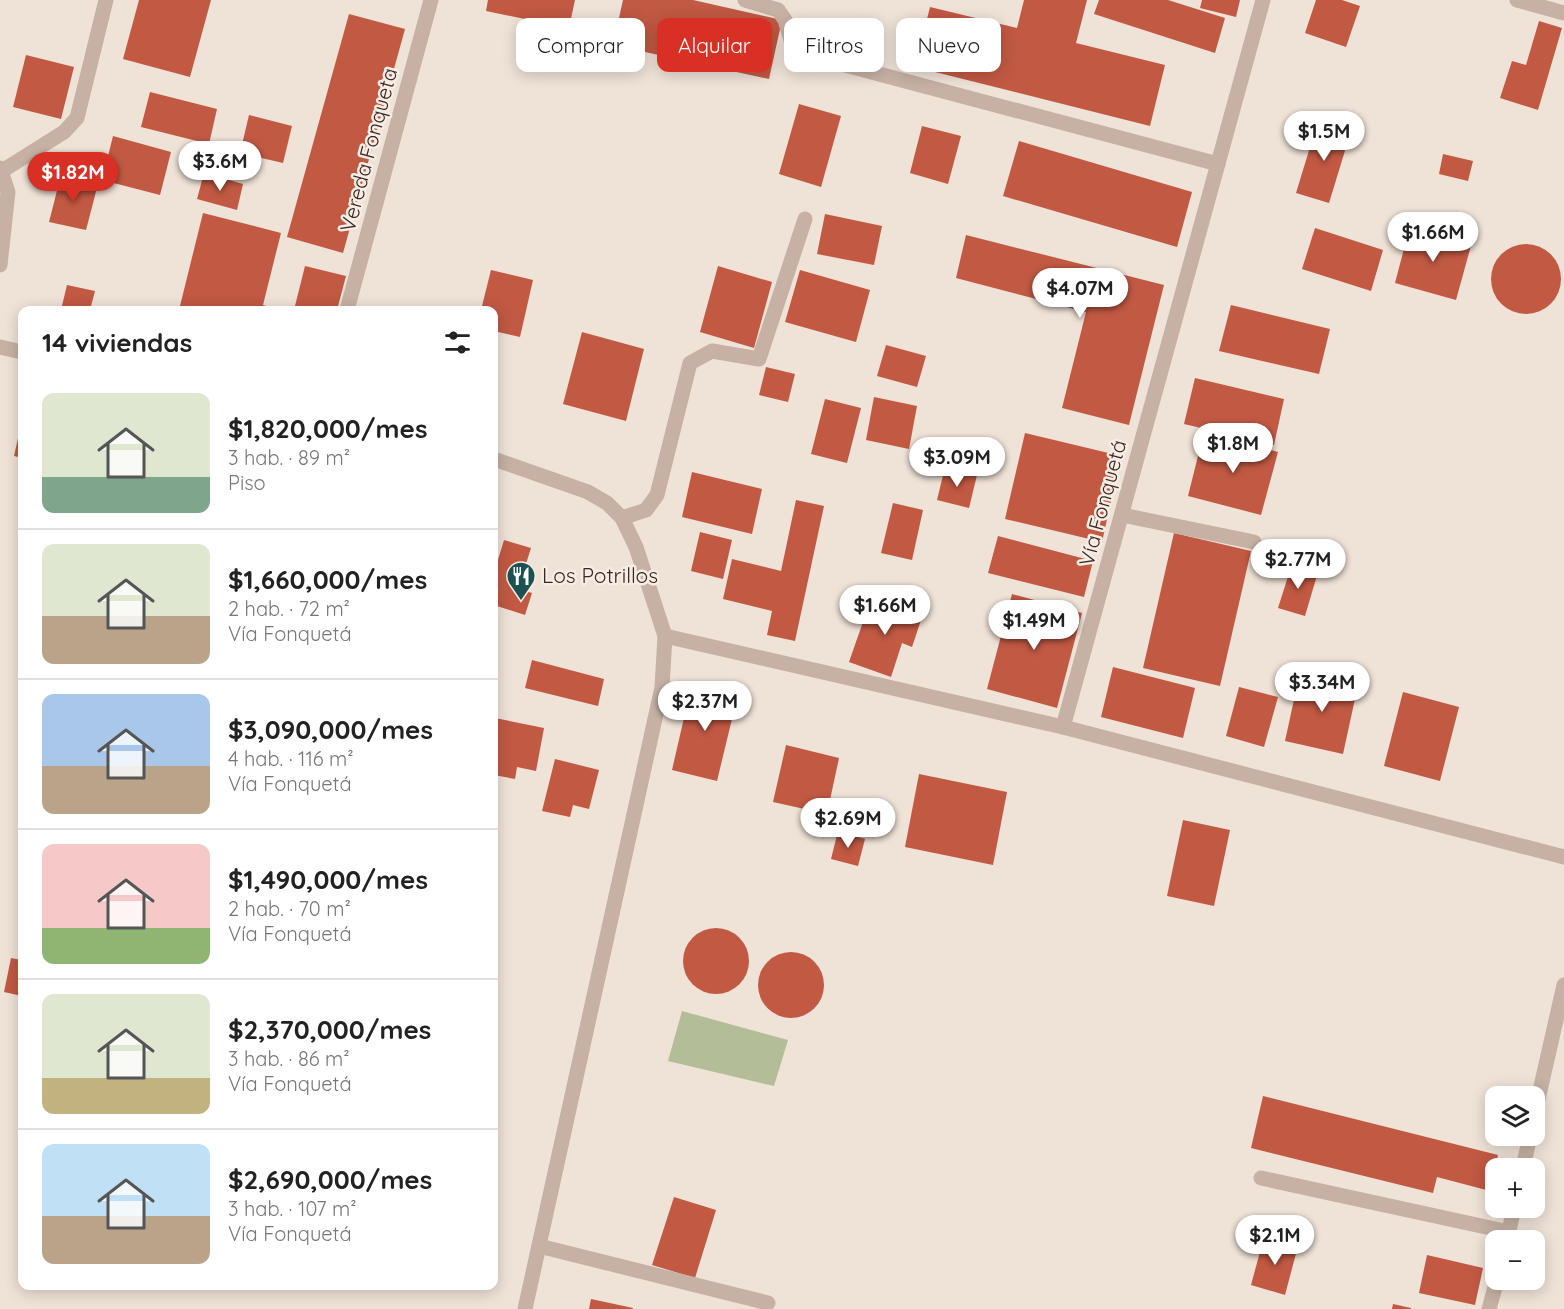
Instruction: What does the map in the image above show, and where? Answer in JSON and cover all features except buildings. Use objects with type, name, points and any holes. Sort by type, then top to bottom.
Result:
[{"type":"street","points":[[0,265],[8,192],[1,170],[64,132],[77,118],[106,0]]},
{"type":"street","name":"Vereda Fonqueta","points":[[348,306],[431,0]]},
{"type":"street","points":[[745,0],[778,10],[785,20],[791,40],[800,53],[1218,164]]},
{"type":"street","name":"Vía Fonquetá","points":[[1063,727],[1263,0]]},
{"type":"street","points":[[1517,0],[1564,13]]},
{"type":"street","points":[[622,518],[646,510],[657,495],[690,363],[712,351],[759,359],[805,219]]},
{"type":"street","points":[[0,347],[18,351]]},
{"type":"street","points":[[498,460],[588,492],[607,503],[622,518],[643,566],[665,636],[662,687],[525,1309]]},
{"type":"street","points":[[1122,515],[1254,542]]},
{"type":"street","points":[[665,636],[1063,727],[1564,857]]},
{"type":"street","points":[[1541,1086],[1564,985]]},
{"type":"street","points":[[1261,1178],[1485,1231]]},
{"type":"street","points":[[539,1246],[768,1303]]},
{"type":"street","points":[[1489,1309],[1494,1290]]},
{"type":"green space","points":[[682,1011],[788,1040],[774,1086],[668,1061]]},
{"type":"place","name":"Los Potrillos","points":[[521,602]]}]
